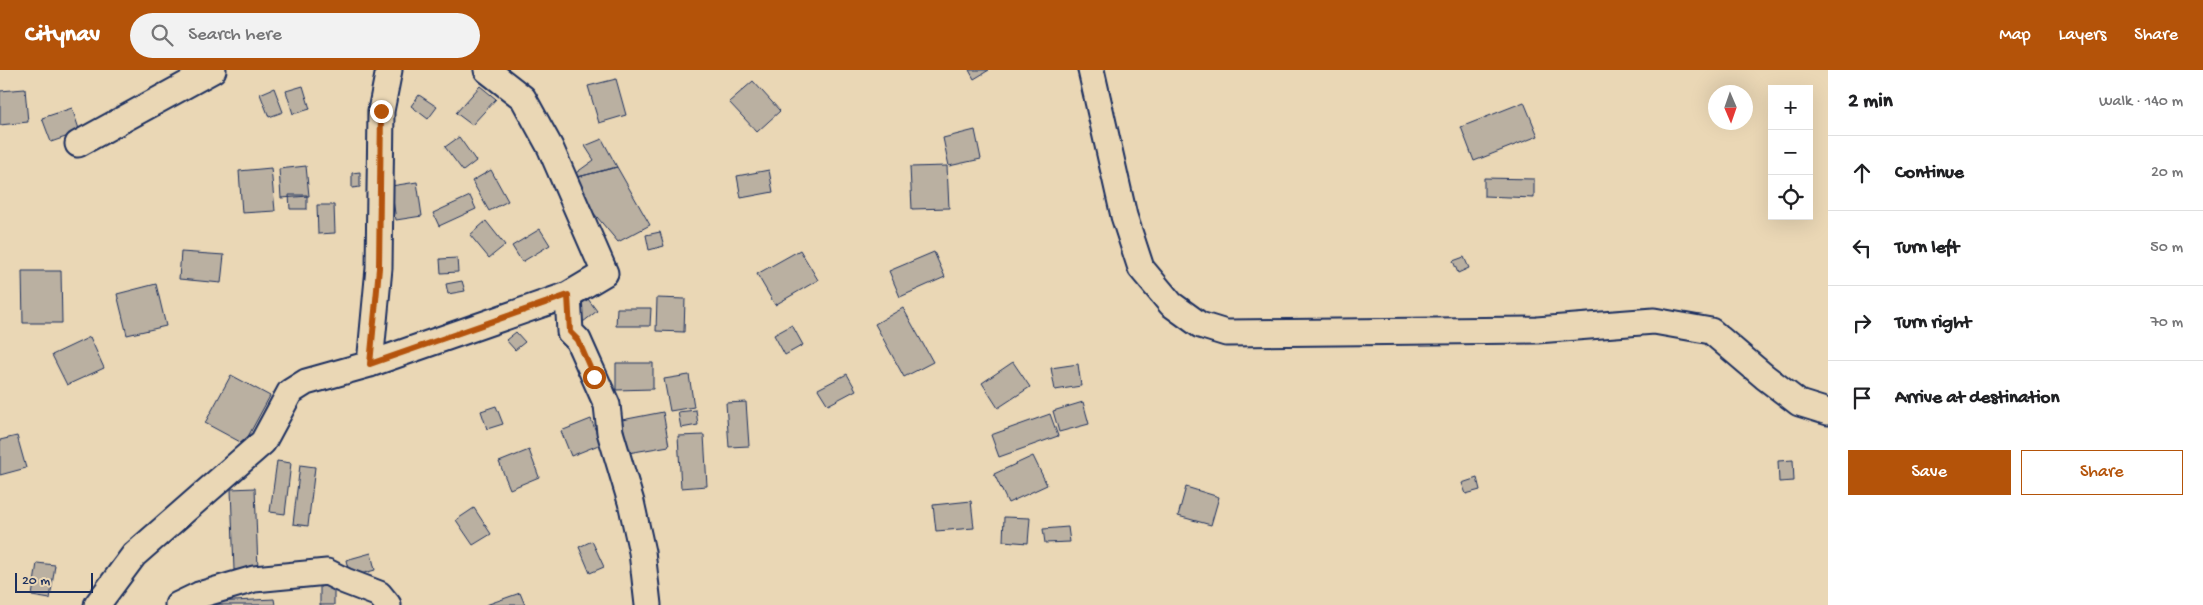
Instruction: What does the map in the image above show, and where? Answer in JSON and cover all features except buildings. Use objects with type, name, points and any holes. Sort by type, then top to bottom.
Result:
[{"type":"street","points":[[78,144],[213,70]]},
{"type":"street","points":[[370,364],[379,268],[381,111],[389,70]]},
{"type":"street","points":[[97,605],[134,555],[263,442],[290,392],[306,382],[370,364],[568,295],[605,274],[550,147],[523,98],[487,70]]},
{"type":"street","points":[[1091,70],[1124,216],[1141,268],[1172,304],[1200,325],[1226,333],[1538,330],[1654,321],[1712,331],[1765,377],[1799,402],[1828,412]]},
{"type":"street","points":[[568,295],[570,332],[578,340],[607,405],[610,432],[631,502],[642,552],[648,605]]},
{"type":"street","points":[[178,605],[199,595],[254,579],[328,572],[345,582],[379,594],[388,605]]},
{"type":"route","points":[[381,111],[379,268],[370,364],[568,295],[570,332],[578,340],[594,377]]}]
